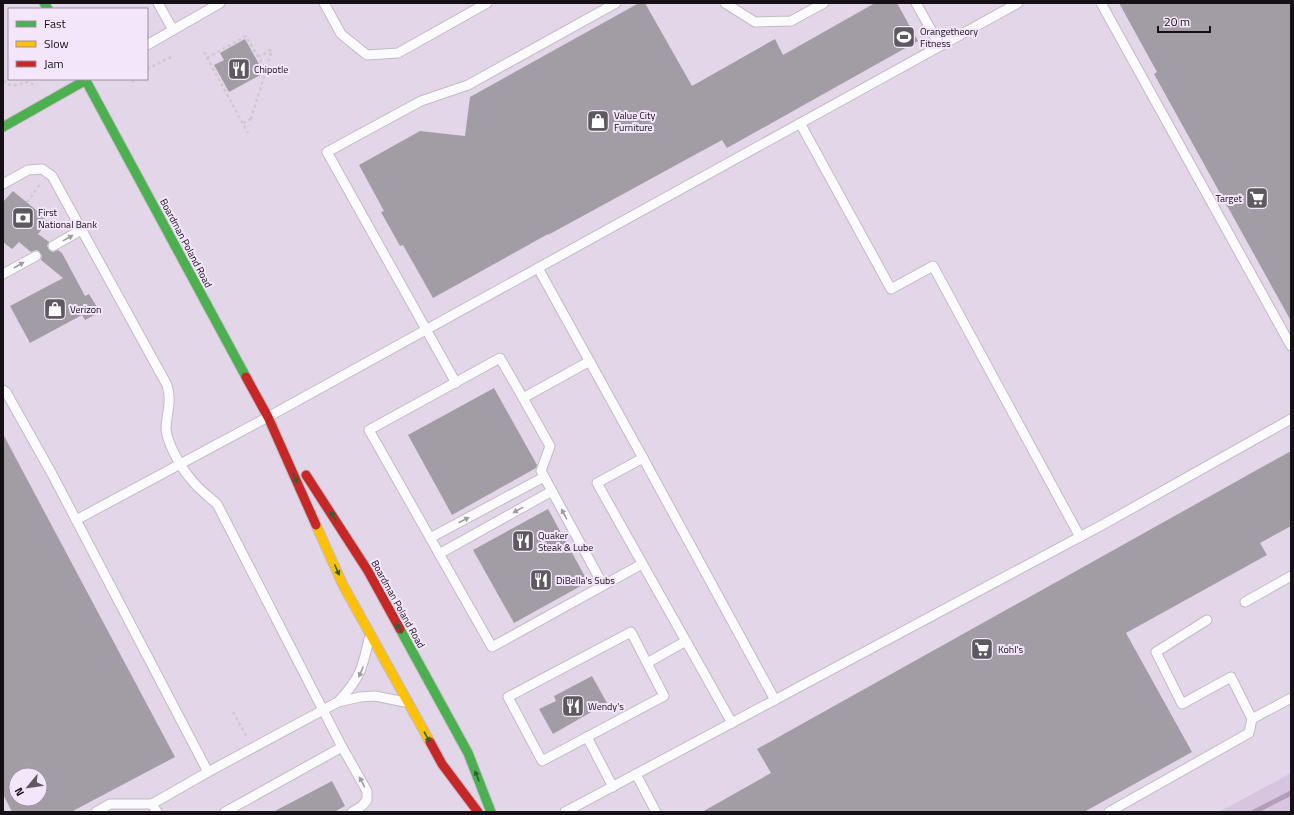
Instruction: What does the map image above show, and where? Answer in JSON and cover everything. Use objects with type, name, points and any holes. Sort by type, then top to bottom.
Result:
[{"type":"main road","points":[[3,127],[85,80]]},
{"type":"main road","name":"Boardman Poland Road","points":[[88,80],[268,417],[343,585],[442,764],[478,812]]},
{"type":"main road","name":"Boardman Poland Road","points":[[268,417],[372,578],[468,753],[491,812]]},
{"type":"lane","points":[[158,3],[173,30]]},
{"type":"lane","points":[[148,44],[220,3]]},
{"type":"lane","points":[[324,3],[341,34],[367,55],[398,53],[487,3]]},
{"type":"lane","points":[[456,383],[327,152],[421,101],[468,85],[616,3]]},
{"type":"lane","points":[[725,3],[755,22],[791,21],[824,3]]},
{"type":"lane","points":[[916,3],[940,46]]},
{"type":"lane","points":[[76,520],[268,417],[1018,3]]},
{"type":"lane","points":[[1101,3],[1291,346]]},
{"type":"lane","points":[[800,123],[891,289],[933,266],[1080,537]]},
{"type":"lane","points":[[3,184],[28,170],[42,169],[52,176],[83,229],[167,385],[170,396],[166,430],[170,443],[180,463],[190,479],[217,504],[342,747],[367,790],[367,800],[362,806],[352,812]]},
{"type":"lane","points":[[53,246],[83,229]]},
{"type":"lane","points":[[3,274],[36,256]]},
{"type":"lane","points":[[538,268],[775,700]]},
{"type":"lane","points":[[603,585],[541,472],[550,446],[500,358],[369,430],[492,647],[642,564]]},
{"type":"lane","points":[[523,398],[590,361]]},
{"type":"lane","points":[[3,390],[6,392],[28,431],[76,520],[208,772]]},
{"type":"lane","points":[[565,812],[1080,537],[1291,419]]},
{"type":"lane","points":[[643,458],[596,483],[732,723]]},
{"type":"lane","points":[[430,538],[544,477]]},
{"type":"lane","points":[[439,554],[552,491]]},
{"type":"lane","points":[[1245,602],[1291,576]]},
{"type":"lane","points":[[1109,812],[1249,734],[1252,719],[1231,677],[1182,704],[1156,652],[1207,620]]},
{"type":"lane","points":[[630,632],[664,696],[587,737],[542,761],[508,697],[630,632]]},
{"type":"lane","points":[[338,702],[353,687],[360,674],[370,634]]},
{"type":"lane","points":[[647,663],[686,641]]},
{"type":"lane","points":[[96,812],[110,804],[154,808],[208,772],[338,702],[360,696],[375,696],[408,703]]},
{"type":"lane","points":[[1252,719],[1291,698]]},
{"type":"lane","points":[[587,737],[613,787]]},
{"type":"lane","points":[[225,812],[342,747]]},
{"type":"lane","points":[[636,774],[656,812]]},
{"type":"path","points":[[207,58],[246,36],[266,70]]},
{"type":"path","points":[[243,123],[251,120],[273,49],[258,57]]},
{"type":"path","points":[[204,52],[248,133]]},
{"type":"path","points":[[148,68],[173,56]]},
{"type":"path","points":[[3,81],[12,86],[28,82],[37,86]]},
{"type":"path","points":[[27,202],[42,182]]},
{"type":"path","points":[[233,712],[253,748]]},
{"type":"shaded area","points":[[3,3],[1291,3],[1291,773],[1219,812],[3,812]]},
{"type":"shaded area","points":[[1291,773],[1291,812],[1219,812]]},
{"type":"building","points":[[639,3],[645,3],[692,86],[775,39],[783,55],[875,3],[897,3],[918,41],[727,148],[722,140],[433,298],[403,245],[400,246],[381,212],[384,211],[359,165],[420,131],[465,136],[470,97]]},
{"type":"building","name":"Target","points":[[1119,3],[1291,3],[1291,321],[1154,74],[1157,72]]},
{"type":"building","name":"Chipotle","points":[[245,39],[264,73],[229,92],[214,65],[224,60],[220,53]]},
{"type":"building","points":[[13,191],[41,214],[40,215],[48,222],[38,234],[49,242],[47,246],[50,251],[53,252],[58,250],[62,253],[85,296],[89,294],[100,312],[85,320],[82,315],[30,343],[10,306],[63,278],[41,260],[42,256],[39,251],[36,250],[31,252],[19,242],[12,249],[3,242],[3,202]]},
{"type":"building","points":[[494,388],[537,465],[536,468],[452,515],[408,435]]},
{"type":"building","points":[[3,434],[175,757],[71,812],[12,812],[10,807],[48,807],[48,767],[8,767],[8,804],[3,794]]},
{"type":"building","points":[[1291,451],[1291,526],[1260,543],[1267,555],[1126,633],[1192,752],[1084,812],[702,812],[771,773],[757,749]]},
{"type":"building","points":[[548,509],[588,582],[514,623],[473,550]]},
{"type":"building","name":"Wendy's","points":[[592,676],[607,703],[553,734],[539,709],[556,701],[554,696]]},
{"type":"building","points":[[332,781],[345,806],[334,812],[273,812]]},
{"type":"waterway","points":[[1254,812],[1291,793]]},
{"type":"traffic: fast","points":[[44,3],[47,8]]},
{"type":"traffic: fast","points":[[3,127],[86,80]]},
{"type":"traffic: fast","points":[[86,80],[246,377]]},
{"type":"traffic: fast","points":[[400,629],[468,753],[491,812]]},
{"type":"traffic: slow","points":[[316,525],[343,585],[430,742]]},
{"type":"traffic: jam","points":[[246,377],[268,417],[316,525]]},
{"type":"traffic: jam","points":[[306,475],[368,571],[400,629]]},
{"type":"traffic: jam","points":[[430,742],[442,764],[478,812]]},
{"type":"place","name":"Orangetheory Fitness","points":[[904,37]]},
{"type":"place","name":"Chipotle","points":[[239,69]]},
{"type":"place","name":"Value City Furniture","points":[[598,121]]},
{"type":"place","name":"Target","points":[[1257,198]]},
{"type":"place","name":"First National Bank","points":[[23,218]]},
{"type":"place","name":"Verizon","points":[[55,309]]},
{"type":"place","name":"Quaker Steak & Lube","points":[[523,541]]},
{"type":"place","name":"DiBella's Subs","points":[[541,580]]},
{"type":"place","name":"Kohl's","points":[[982,649]]},
{"type":"place","name":"Wendy's","points":[[573,706]]}]
